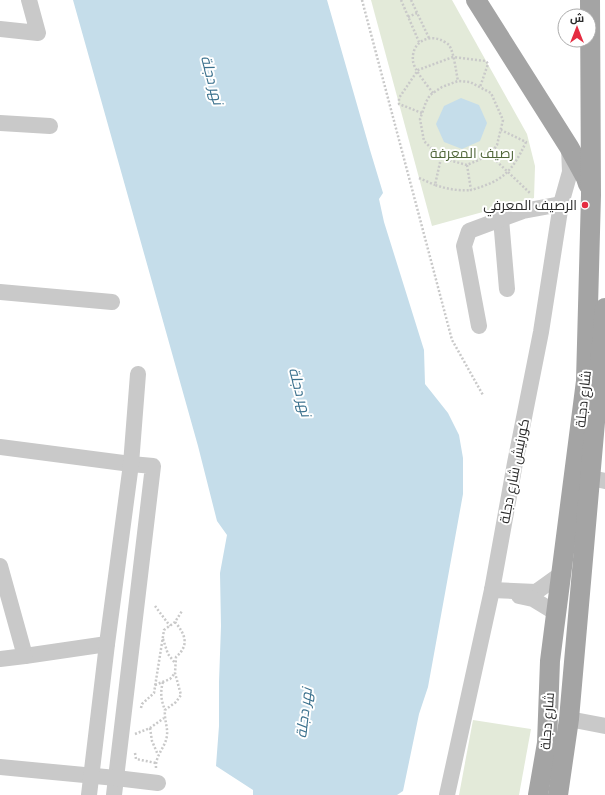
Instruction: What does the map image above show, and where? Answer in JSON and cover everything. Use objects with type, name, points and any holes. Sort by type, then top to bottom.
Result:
[{"type":"main road","points":[[476,0],[569,147],[586,178],[591,195]]},
{"type":"main road","name":"شارع دجلة","points":[[538,795],[547,743],[550,661],[586,381],[591,195],[590,0]]},
{"type":"main road","name":"شارع دجلة","points":[[558,795],[569,719],[598,479],[605,308]]},
{"type":"street","points":[[0,29],[38,33],[29,0]]},
{"type":"street","points":[[0,123],[50,126]]},
{"type":"street","name":"كورنيش شارع دجلة","points":[[447,795],[492,590],[541,332],[561,204],[570,172],[569,147]]},
{"type":"street","points":[[479,326],[464,246],[469,231],[523,211],[561,204]]},
{"type":"street","points":[[501,219],[507,289]]},
{"type":"street","points":[[0,292],[112,302]]},
{"type":"street","points":[[89,795],[131,464],[138,374]]},
{"type":"street","points":[[0,447],[153,466],[114,795]]},
{"type":"street","points":[[0,566],[25,656]]},
{"type":"street","points":[[492,590],[536,592],[561,574]]},
{"type":"street","points":[[492,590],[533,599],[556,613]]},
{"type":"street","points":[[0,659],[107,644]]},
{"type":"street","points":[[569,719],[605,726]]},
{"type":"street","points":[[0,767],[92,775],[158,783]]},
{"type":"path","points":[[362,0],[452,340],[483,395]]},
{"type":"path","points":[[401,0],[419,42]]},
{"type":"path","points":[[411,0],[429,38]]},
{"type":"path","points":[[408,17],[417,13]]},
{"type":"path","points":[[433,93],[414,66],[413,54],[421,40],[435,38],[449,45],[458,81]]},
{"type":"path","points":[[422,113],[399,104],[399,98],[418,70],[453,57],[486,61],[488,64],[480,87]]},
{"type":"path","points":[[458,81],[470,82],[491,93],[503,120],[497,145],[490,154],[467,165],[440,158],[424,141],[420,120],[430,95],[442,87],[458,81]]},
{"type":"path","points":[[419,178],[447,189],[459,191],[471,190],[486,186],[508,172],[517,162],[526,142],[501,130]]},
{"type":"path","points":[[490,154],[530,193]]},
{"type":"path","points":[[435,185],[440,158]]},
{"type":"path","points":[[467,165],[471,190]]},
{"type":"path","points":[[155,606],[170,626]]},
{"type":"path","points":[[140,710],[142,704],[154,693],[164,630],[175,622],[182,611]]},
{"type":"path","points":[[165,710],[176,702],[181,695],[175,673],[176,657],[182,652],[185,641],[183,631],[175,622]]},
{"type":"path","points":[[163,639],[168,654],[176,664]]},
{"type":"path","points":[[155,685],[170,679],[175,673]]},
{"type":"path","points":[[158,783],[156,763],[167,735],[164,718],[165,710],[161,692],[163,682]]},
{"type":"path","points":[[135,734],[150,728],[164,718]]},
{"type":"path","points":[[134,741],[136,728]]},
{"type":"path","points":[[150,728],[152,741],[158,755]]},
{"type":"path","points":[[132,747],[136,759],[156,763]]},
{"type":"green space","name":"رصيف المعرفة","points":[[371,0],[452,0],[527,134],[535,166],[534,198],[432,226]]},
{"type":"green space","points":[[473,720],[531,729],[519,795],[459,795]]},
{"type":"water","name":"نهر دجلة","points":[[73,0],[327,0],[383,193],[379,199],[384,222],[424,350],[425,384],[448,413],[459,435],[463,458],[463,494],[428,687],[419,714],[403,791],[397,795],[253,795],[253,790],[216,766],[219,726],[221,626],[220,573],[227,535],[217,521],[198,446]]},
{"type":"water","points":[[461,98],[479,105],[487,123],[480,141],[462,149],[444,142],[436,124],[444,106]]},
{"type":"place","name":"الرصيف المعرفي","points":[[585,205]]}]
